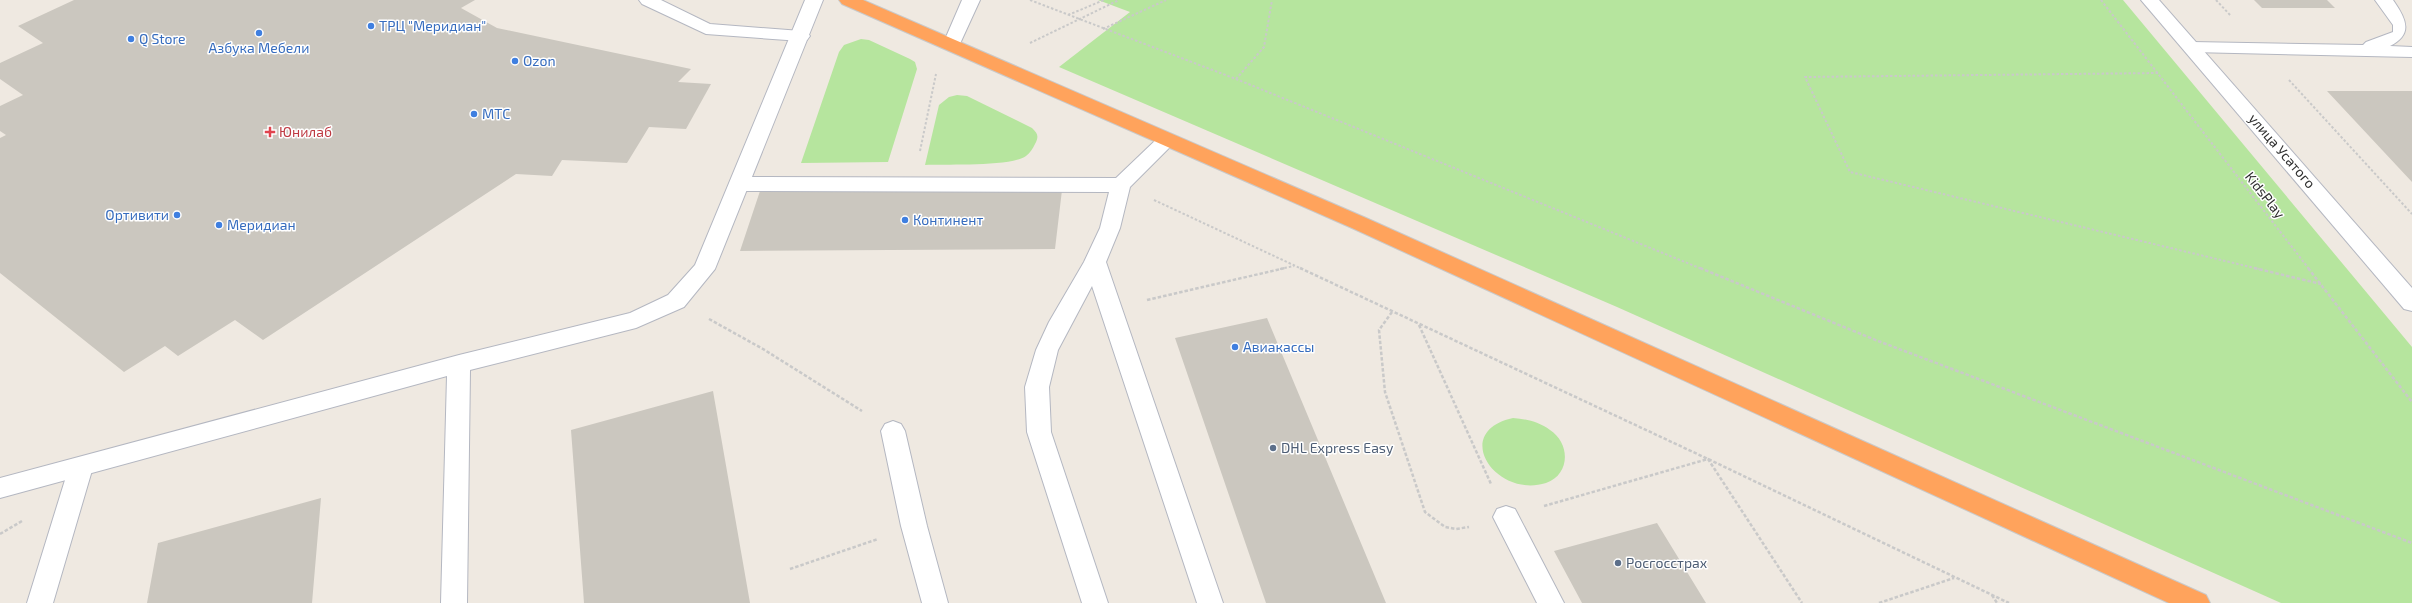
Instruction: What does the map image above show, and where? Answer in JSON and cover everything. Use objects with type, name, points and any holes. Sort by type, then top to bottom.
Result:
[{"type":"highway","points":[[848,0],[952,44],[1167,140],[1359,223],[2197,603]]},
{"type":"street","points":[[648,0],[706,29],[801,36]]},
{"type":"street","points":[[0,488],[459,364],[636,320],[676,301],[704,270],[801,36],[814,0]]},
{"type":"street","points":[[952,44],[971,0]]},
{"type":"street","name":"улица Усатого","points":[[2150,0],[2412,303]]},
{"type":"street","points":[[2357,51],[2397,38],[2402,34],[2402,25],[2384,0]]},
{"type":"street","points":[[2192,47],[2412,52]]},
{"type":"street","points":[[1095,603],[1039,432],[1037,387],[1047,350],[1060,322],[1095,262],[1110,228],[1121,185],[1167,140]]},
{"type":"street","points":[[739,184],[1121,185]]},
{"type":"street","points":[[1095,262],[1210,603]]},
{"type":"street","points":[[454,603],[459,364]]},
{"type":"street","points":[[893,430],[914,526],[935,603]]},
{"type":"street","points":[[40,603],[81,467]]},
{"type":"street","points":[[1506,517],[1551,603]]},
{"type":"path","points":[[1030,0],[1236,80],[1878,342],[2412,542]]},
{"type":"path","points":[[1068,15],[1104,0]]},
{"type":"path","points":[[1077,19],[1120,0]]},
{"type":"path","points":[[1103,29],[1166,0]]},
{"type":"path","points":[[1236,80],[1264,47],[1272,0]]},
{"type":"path","name":"KidsPlay","points":[[2101,0],[2412,402]]},
{"type":"path","points":[[2260,49],[2412,214]]},
{"type":"path","points":[[920,153],[937,72]]},
{"type":"path","points":[[2158,73],[1805,77],[1850,172],[2321,284]]},
{"type":"path","points":[[1121,185],[1708,459],[2009,603]]},
{"type":"path","points":[[1111,308],[1295,266]]},
{"type":"path","points":[[676,301],[763,349],[893,430]]},
{"type":"path","points":[[1392,312],[1379,330],[1385,392],[1425,512],[1440,525],[1457,531]]},
{"type":"path","points":[[1419,324],[1506,517],[1708,459]]},
{"type":"path","points":[[1708,459],[1802,603]]},
{"type":"path","points":[[790,569],[914,526]]},
{"type":"path","points":[[1879,603],[1954,578]]},
{"type":"path","points":[[1991,595],[1997,603]]},
{"type":"green space","points":[[1098,0],[2123,0],[2412,347],[2412,603],[2281,603],[1617,307],[1059,67],[1130,12]]},
{"type":"green space","points":[[861,39],[869,40],[910,59],[915,62],[917,69],[888,162],[801,163],[839,52],[844,45]]},
{"type":"green space","points":[[957,95],[967,96],[1032,128],[1037,134],[1037,139],[1030,152],[1018,160],[1007,162],[925,165],[939,105],[949,97]]},
{"type":"green space","points":[[1513,418],[1528,420],[1542,425],[1557,436],[1564,450],[1565,458],[1564,466],[1554,479],[1546,483],[1528,485],[1511,482],[1497,473],[1487,462],[1483,449],[1485,436],[1494,425]]},
{"type":"building","name":"Меридиан","points":[[74,0],[475,0],[461,8],[497,28],[691,69],[678,82],[711,84],[686,129],[649,127],[627,163],[562,160],[552,176],[516,174],[263,340],[235,320],[178,356],[165,346],[124,372],[0,273],[0,138],[6,135],[0,131],[0,106],[23,95],[0,79],[0,63],[43,43],[18,26]]},
{"type":"building","points":[[2254,0],[2327,0],[2335,8],[2262,8]]},
{"type":"building","points":[[2327,91],[2412,91],[2412,182]]},
{"type":"building","name":"Континент","points":[[1062,190],[1055,249],[740,251],[760,191]]},
{"type":"building","points":[[1267,318],[1386,603],[1266,603],[1175,338]]},
{"type":"building","points":[[713,391],[750,603],[584,603],[571,430]]},
{"type":"building","points":[[321,498],[312,603],[147,603],[158,543]]},
{"type":"building","points":[[1657,523],[1706,603],[1582,603],[1554,551]]},
{"type":"place","name":"ТРЦ \"Меридиан\"","points":[[371,26]]},
{"type":"place","name":"Азбука Мебели","points":[[259,33]]},
{"type":"place","name":"Q Store","points":[[131,39]]},
{"type":"place","name":"Ozon","points":[[515,61]]},
{"type":"place","name":"МТС","points":[[474,114]]},
{"type":"place","name":"Юнилаб","points":[[270,132]]},
{"type":"place","name":"Ортивити","points":[[177,215]]},
{"type":"place","name":"Континент","points":[[905,220]]},
{"type":"place","name":"Меридиан","points":[[219,225]]},
{"type":"place","name":"Авиакассы","points":[[1235,347]]},
{"type":"place","name":"DHL Express Easy","points":[[1273,448]]},
{"type":"place","name":"Росгосстрах","points":[[1618,563]]}]
